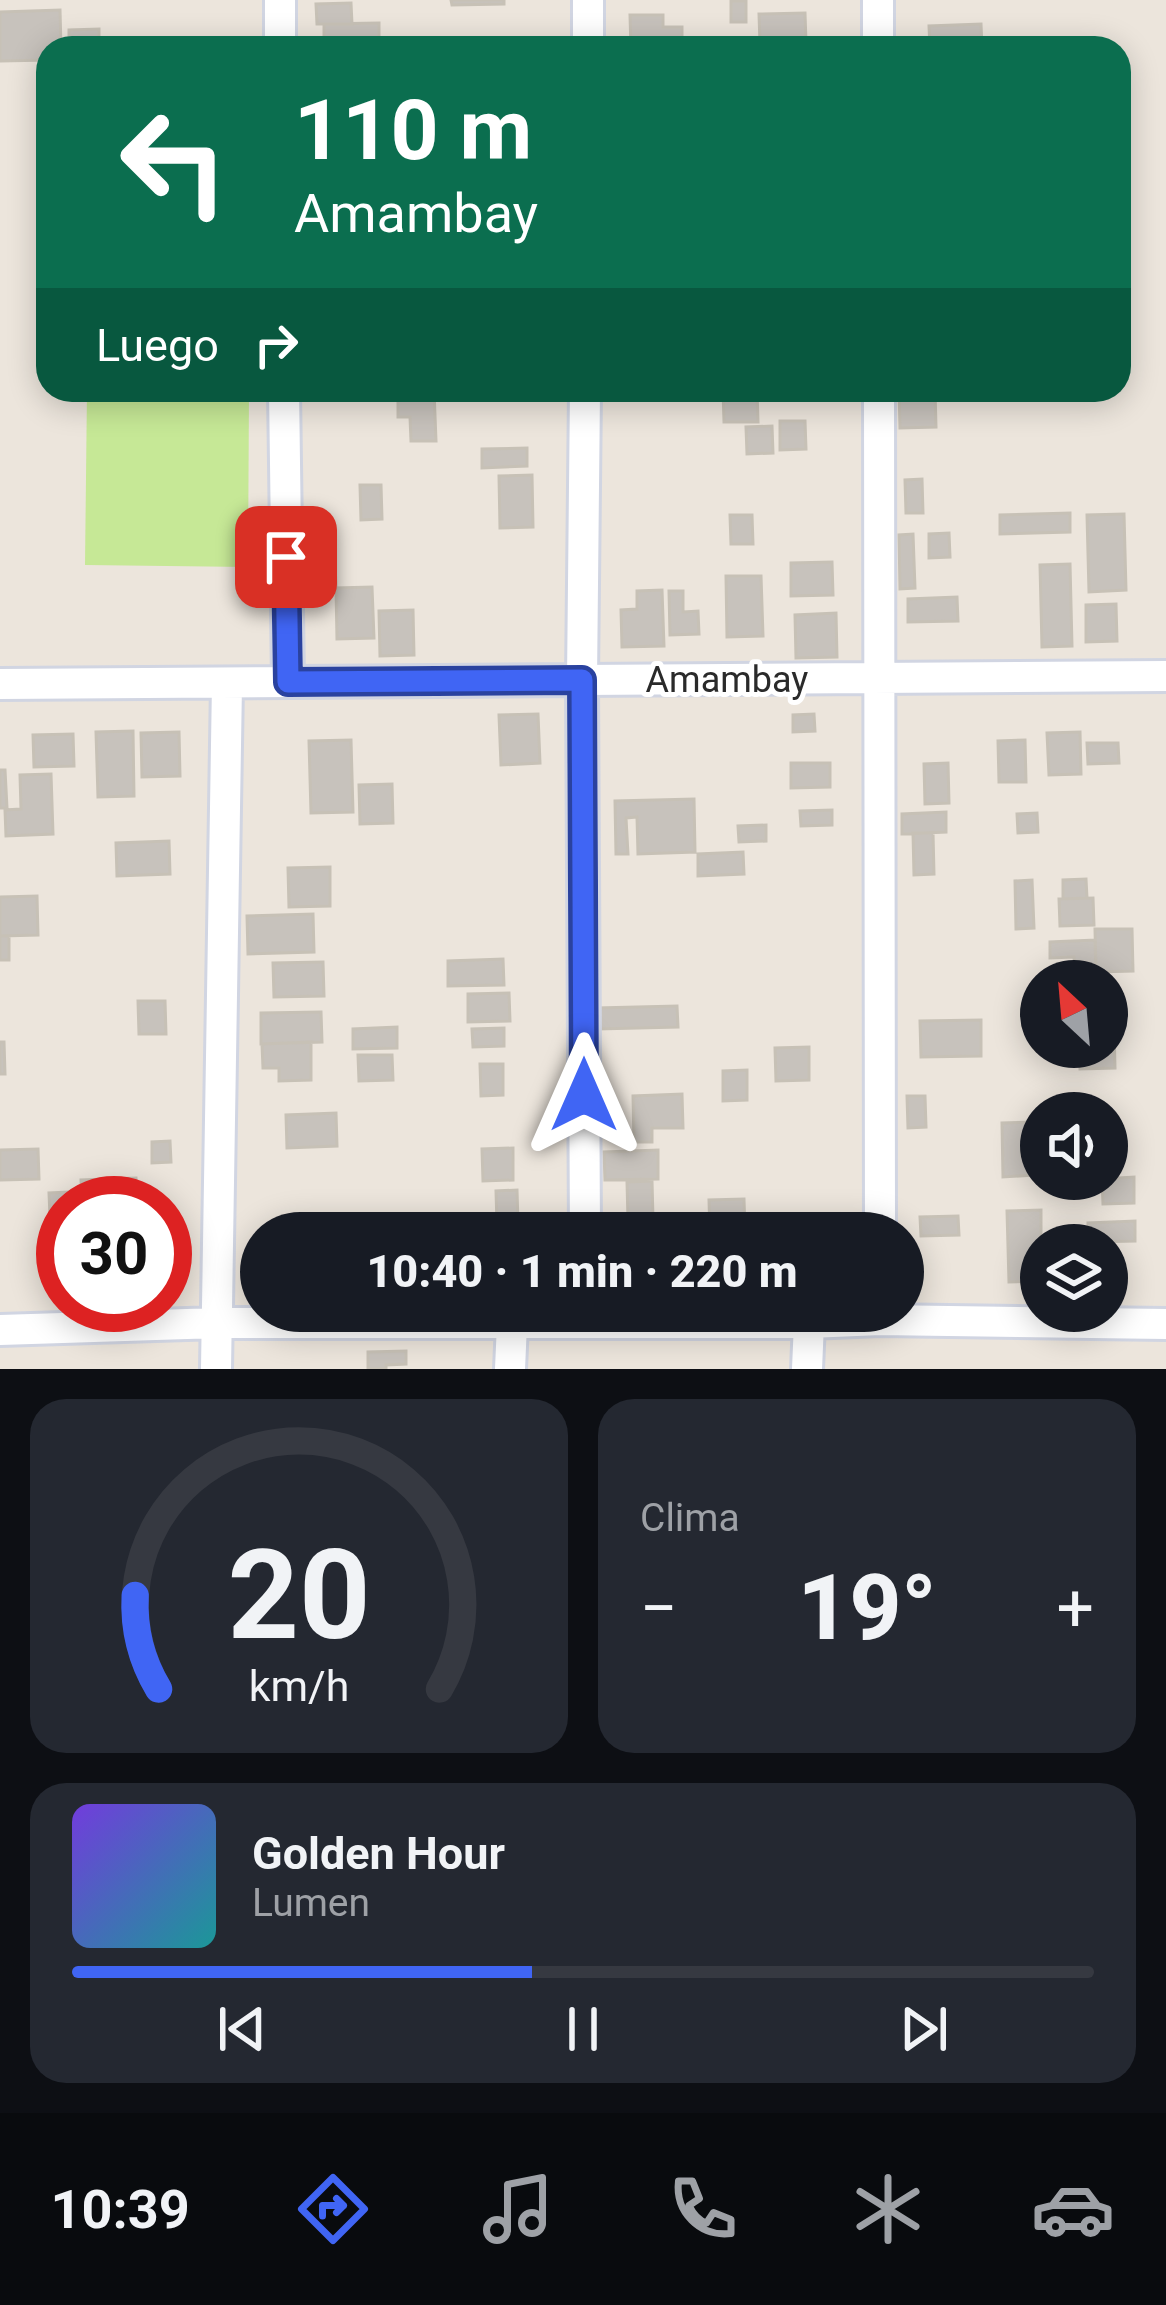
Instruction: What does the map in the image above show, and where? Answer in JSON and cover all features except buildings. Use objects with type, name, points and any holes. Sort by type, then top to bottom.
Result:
[{"type":"street","points":[[280,0],[280,36]]},
{"type":"street","points":[[588,36],[589,0]]},
{"type":"street","points":[[878,0],[878,36]]},
{"type":"street","points":[[284,402],[288,682]]},
{"type":"street","points":[[585,402],[585,1212]]},
{"type":"street","points":[[879,402],[880,1212]]},
{"type":"street","name":"Amambay","points":[[0,684],[1166,676]]},
{"type":"street","points":[[216,1369],[227,683]]},
{"type":"street","points":[[924,1317],[1166,1324]]},
{"type":"street","points":[[0,1330],[240,1323]]},
{"type":"street","points":[[510,1369],[512,1332]]},
{"type":"street","points":[[807,1369],[809,1332]]},
{"type":"green space","points":[[87,402],[249,402],[248,567],[85,565]]},
{"type":"route","points":[[286,557],[288,682],[582,680],[584,1095]]}]
